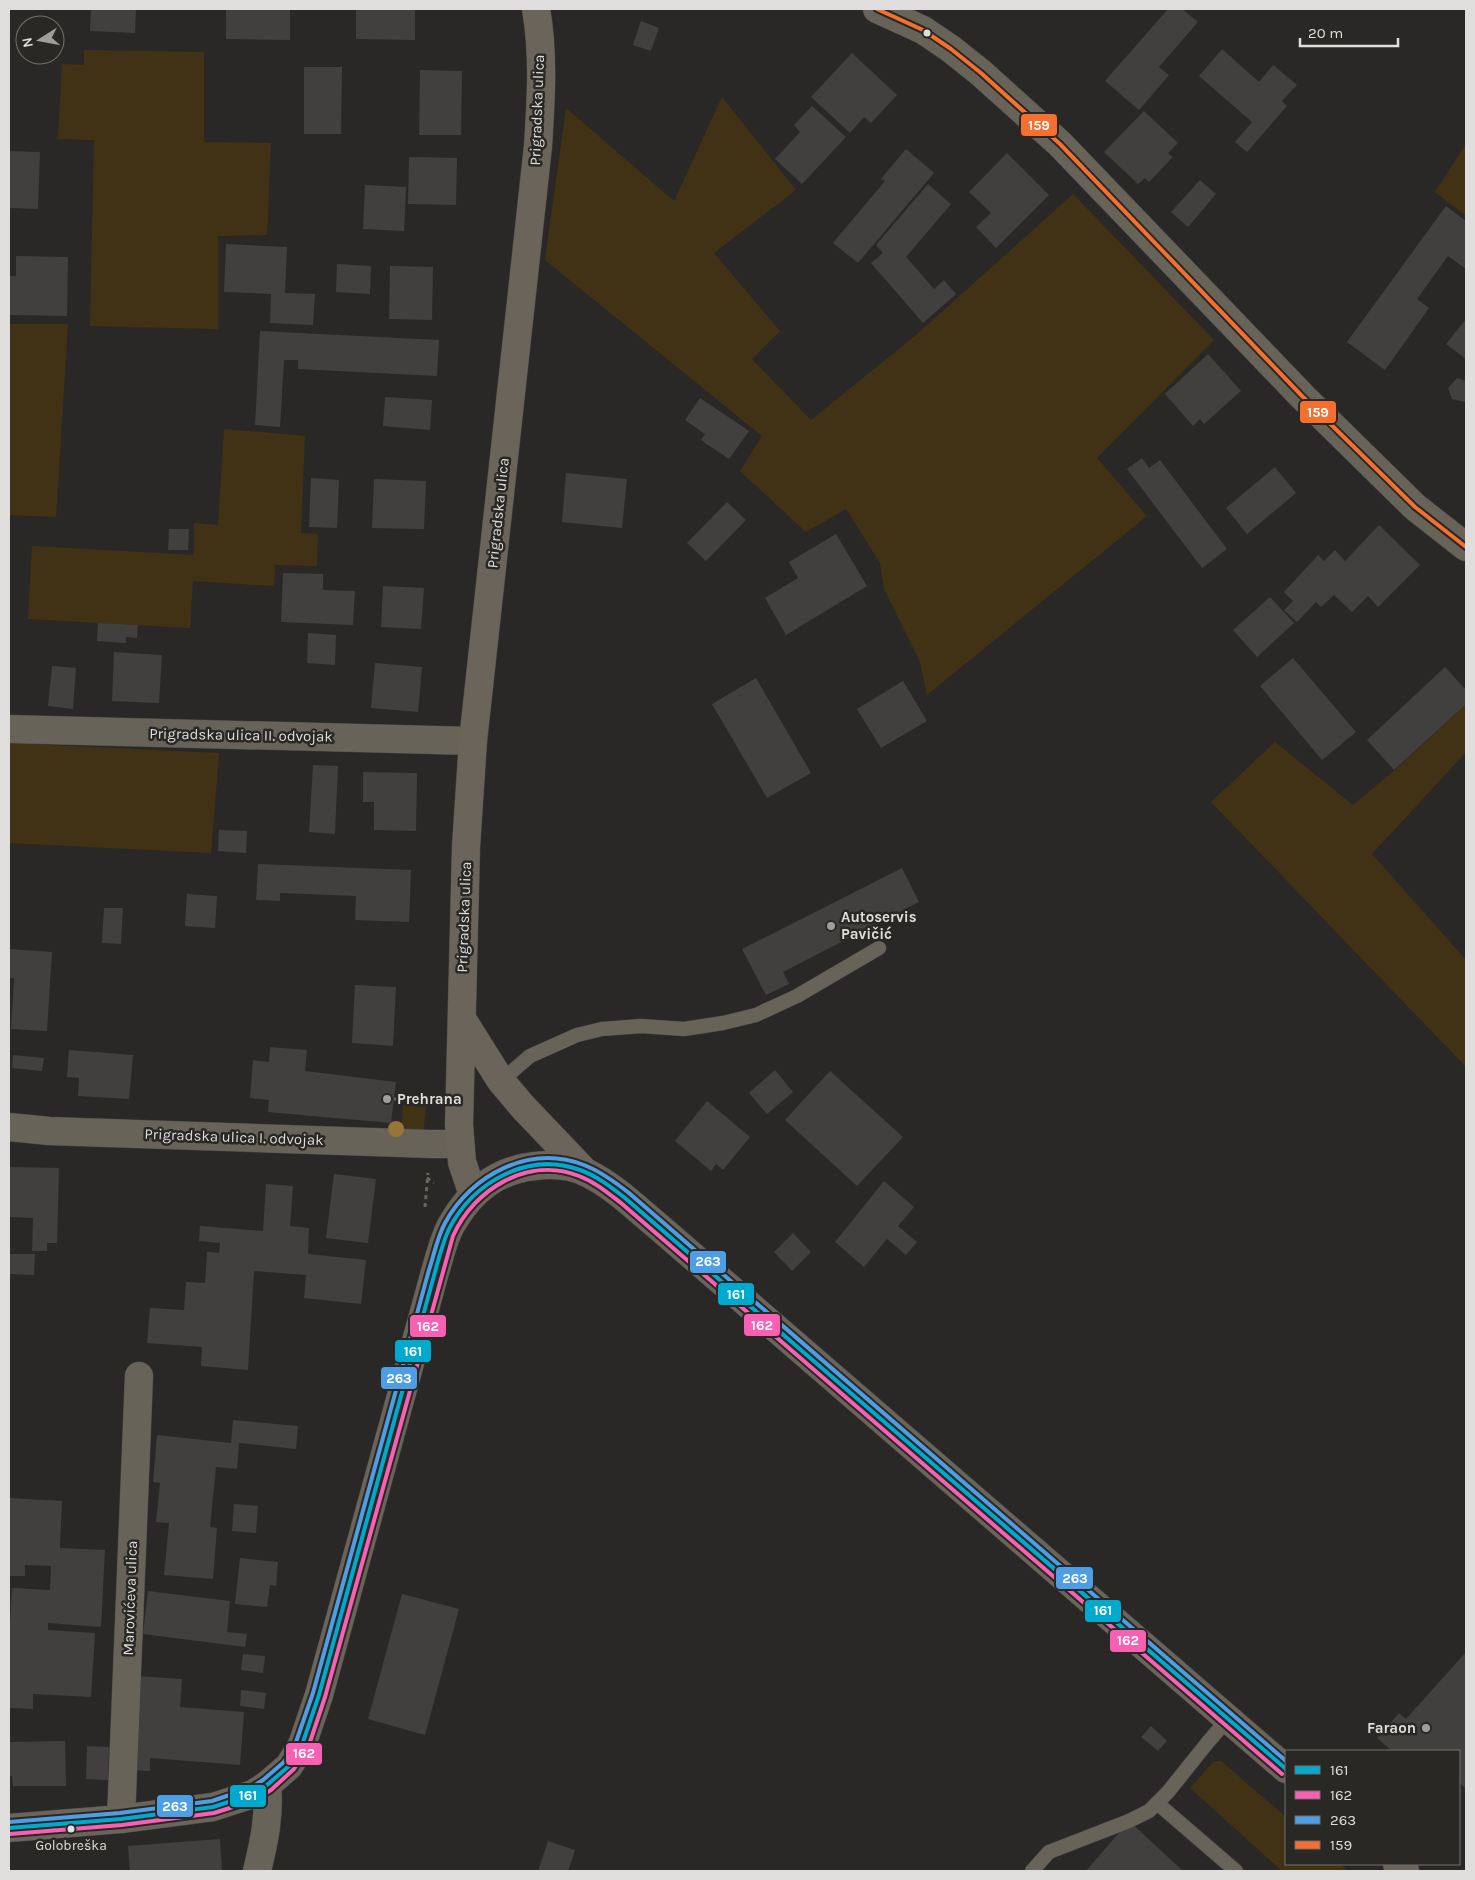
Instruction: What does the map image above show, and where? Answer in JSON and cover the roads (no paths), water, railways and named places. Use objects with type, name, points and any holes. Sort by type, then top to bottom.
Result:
[{"type":"main road","name":"Prigradska ulica","points":[[473,1195],[462,1162],[459,1144],[466,848],[473,740],[538,146],[542,84],[539,27],[536,9]]},
{"type":"main road","points":[[462,1018],[489,1065],[501,1081],[585,1172]]},
{"type":"main road","points":[[9,1828],[121,1819],[214,1807],[253,1794],[289,1766],[302,1745],[319,1695],[437,1264],[452,1223],[473,1195],[499,1175],[513,1170],[546,1165],[566,1166],[585,1172],[603,1182],[660,1228],[1285,1768]]},
{"type":"street","points":[[878,9],[923,30],[951,49],[988,79],[1060,144],[1302,396],[1415,507],[1466,547]]},
{"type":"street","name":"Prigradska ulica II. odvojak","points":[[9,729],[473,740]]},
{"type":"street","name":"Prigradska ulica I. odvojak","points":[[9,1127],[88,1132],[459,1144]]},
{"type":"street","name":"Marovićeva ulica","points":[[121,1819],[138,1376]]},
{"type":"street","points":[[257,1871],[266,1835],[269,1807],[267,1785]]},
{"type":"lane","points":[[501,1081],[530,1056],[577,1035],[641,1026],[684,1029],[723,1023],[756,1015],[797,996],[879,948]]},
{"type":"lane","points":[[1032,1871],[1049,1852],[1129,1821],[1149,1811],[1228,1719]]},
{"type":"lane","points":[[1157,1803],[1236,1871]]},
{"type":"place","name":"Autoservis Pavičić","points":[[831,926]]},
{"type":"place","name":"Prehrana","points":[[387,1099]]},
{"type":"place","name":"Faraon","points":[[1426,1728]]},
{"type":"place","name":"Golobreška","points":[[71,1829]]}]
